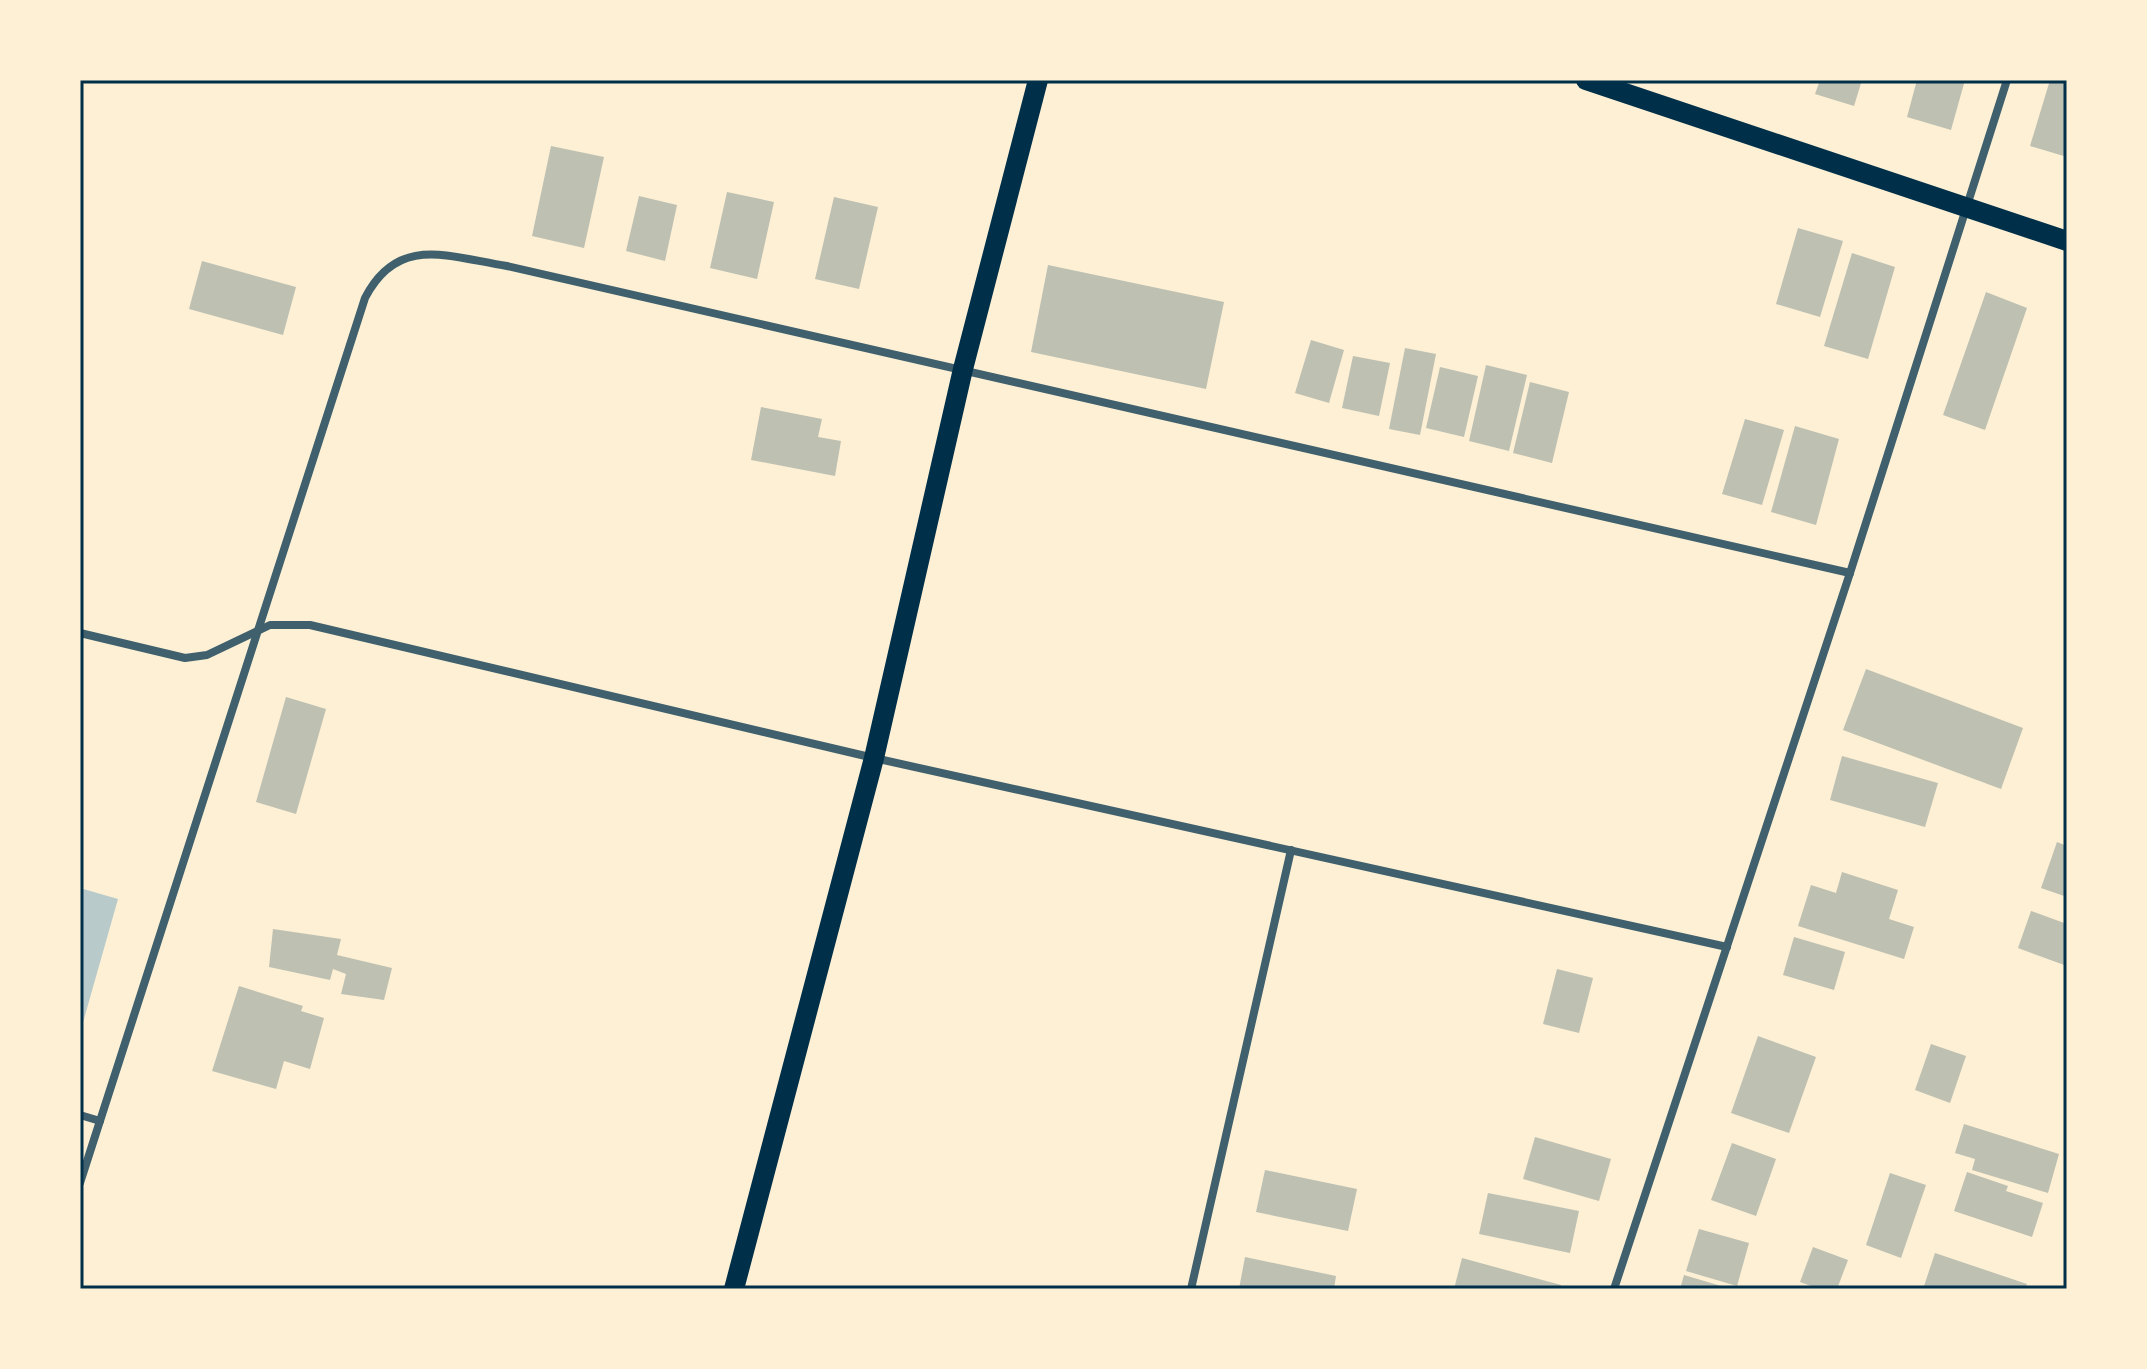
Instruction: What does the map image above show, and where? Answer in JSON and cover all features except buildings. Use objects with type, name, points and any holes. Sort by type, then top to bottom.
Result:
[{"type":"main road","points":[[734,1289],[874,758],[963,369],[1038,80]]},
{"type":"main road","points":[[1586,80],[2067,241]]},
{"type":"street","points":[[1614,1289],[1850,573],[2007,80]]},
{"type":"street","points":[[80,1183],[365,298],[372,283],[386,267],[400,259],[426,253],[507,266],[1850,573]]},
{"type":"street","points":[[80,633],[185,658],[207,655],[270,625],[310,625],[874,758],[1727,947]]},
{"type":"street","points":[[1191,1289],[1291,850]]},
{"type":"street","points":[[80,1115],[100,1121]]},
{"type":"shaded area","points":[[80,888],[118,899],[80,1033]]}]
